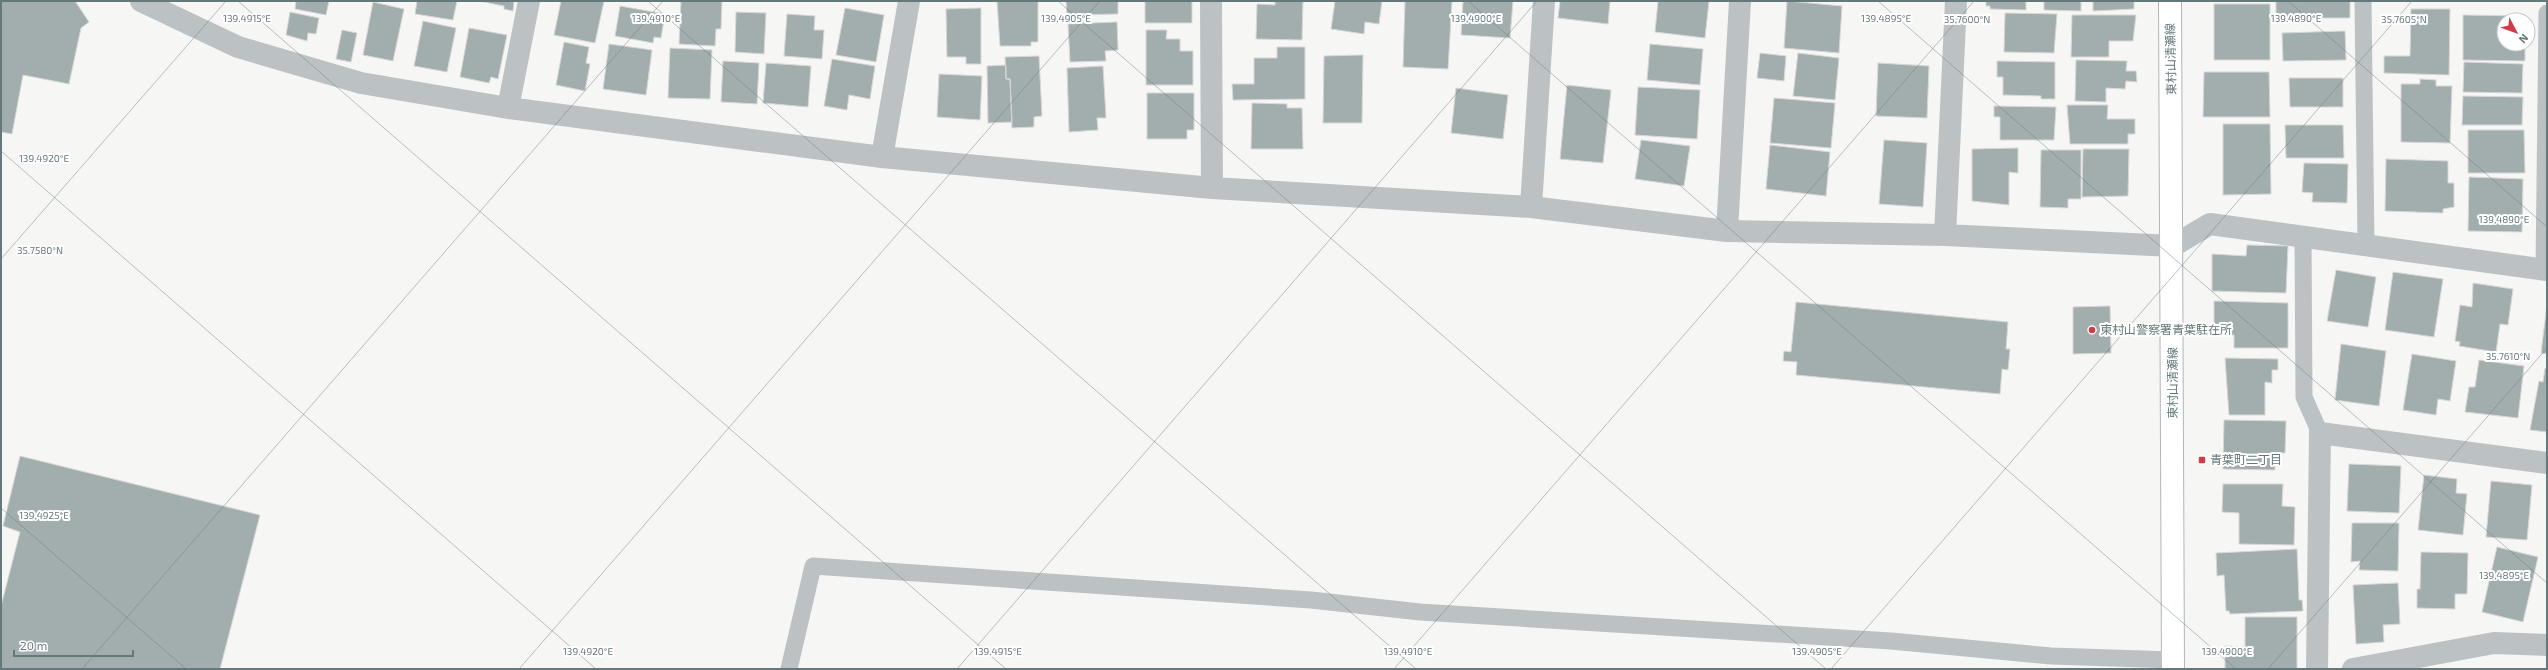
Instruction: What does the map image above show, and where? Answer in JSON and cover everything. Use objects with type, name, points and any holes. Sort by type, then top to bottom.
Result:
[{"type":"main road","name":"東村山清瀬線","points":[[2170,1],[2173,246],[2173,665]]},
{"type":"street","points":[[141,1],[238,47],[353,81],[508,108],[882,157],[1212,188],[1531,207],[1727,231],[1945,235],[2173,246],[2210,224],[2366,244],[2545,270]]},
{"type":"street","points":[[508,108],[529,1]]},
{"type":"street","points":[[882,157],[908,1]]},
{"type":"street","points":[[1211,1],[1212,188]]},
{"type":"street","points":[[1531,207],[1544,1]]},
{"type":"street","points":[[1727,231],[1740,1]]},
{"type":"street","points":[[1945,235],[1956,1]]},
{"type":"street","points":[[2317,669],[2320,433],[2547,463]]},
{"type":"street","points":[[2353,669],[2494,643],[2547,645]]},
{"type":"lane","points":[[2363,1],[2366,244]]},
{"type":"lane","points":[[2545,270],[2547,13]]},
{"type":"lane","points":[[2303,236],[2304,397],[2320,433]]},
{"type":"lane","points":[[789,669],[813,566],[1311,600],[1420,612],[1891,641],[2051,656],[2173,665]]},
{"type":"building","points":[[1,1],[75,1],[89,22],[81,28],[69,84],[23,75],[12,134],[1,132]]},
{"type":"building","points":[[296,1],[329,1],[326,15],[295,9]]},
{"type":"building","points":[[417,1],[457,1],[453,20],[415,14]]},
{"type":"building","points":[[479,1],[514,1],[513,11],[504,9],[504,6]]},
{"type":"building","points":[[561,1],[604,1],[595,43],[554,35]]},
{"type":"building","points":[[681,1],[722,1],[721,29],[716,29],[715,46],[679,44]]},
{"type":"building","points":[[997,1],[1038,1],[1038,42],[1031,42],[1031,46],[1000,46]]},
{"type":"building","points":[[1066,1],[1118,1],[1118,14],[1067,15]]},
{"type":"building","points":[[1145,1],[1192,1],[1192,23],[1145,23]]},
{"type":"building","points":[[1275,1],[1303,1],[1302,40],[1256,39],[1257,4],[1275,5]]},
{"type":"building","points":[[1335,1],[1382,1],[1379,24],[1365,22],[1364,34],[1331,29]]},
{"type":"building","points":[[1405,1],[1452,1],[1448,69],[1403,67]]},
{"type":"building","points":[[1463,1],[1513,1],[1510,38],[1461,35]]},
{"type":"building","points":[[1560,1],[1610,1],[1608,24],[1558,18]]},
{"type":"building","points":[[1658,1],[1709,1],[1705,38],[1655,32]]},
{"type":"building","points":[[1787,1],[1842,6],[1839,53],[1784,48]]},
{"type":"building","points":[[1986,1],[2026,1],[2026,10],[1990,9],[1990,6],[1986,6]]},
{"type":"building","points":[[2044,1],[2081,1],[2081,11],[2044,10]]},
{"type":"building","points":[[2093,1],[2134,1],[2134,9],[2093,11]]},
{"type":"building","points":[[2276,1],[2350,1],[2350,18],[2276,18]]},
{"type":"building","points":[[373,2],[404,9],[393,61],[363,55]]},
{"type":"building","points":[[2214,4],[2270,4],[2270,60],[2214,60]]},
{"type":"building","points":[[620,6],[665,14],[661,38],[654,37],[653,43],[615,36]]},
{"type":"building","points":[[845,8],[884,15],[876,62],[836,55]]},
{"type":"building","points":[[981,8],[981,64],[966,64],[966,57],[947,57],[946,9]]},
{"type":"building","points":[[2411,9],[2450,9],[2449,75],[2384,73],[2384,56],[2410,56]]},
{"type":"building","points":[[290,12],[319,18],[316,34],[308,33],[307,41],[286,35]]},
{"type":"building","points":[[736,12],[766,13],[764,54],[735,52]]},
{"type":"building","points":[[2005,13],[2057,14],[2054,53],[2004,52]]},
{"type":"building","points":[[787,14],[815,16],[814,30],[824,30],[822,59],[784,56]]},
{"type":"building","points":[[2072,15],[2136,15],[2133,41],[2109,41],[2109,57],[2071,57]]},
{"type":"building","points":[[2463,15],[2496,16],[2496,52],[2525,52],[2525,61],[2463,60]]},
{"type":"building","points":[[423,21],[456,28],[447,72],[414,66]]},
{"type":"building","points":[[1117,22],[1118,50],[1105,51],[1106,61],[1070,62],[1068,24]]},
{"type":"building","points":[[469,28],[507,35],[498,79],[491,77],[489,83],[460,77]]},
{"type":"building","points":[[342,30],[357,33],[351,62],[336,59]]},
{"type":"building","points":[[1146,30],[1167,30],[1166,39],[1180,39],[1180,51],[1193,51],[1193,85],[1146,85]]},
{"type":"building","points":[[2345,31],[2346,60],[2283,61],[2282,33]]},
{"type":"building","points":[[564,42],[589,47],[586,63],[590,64],[585,91],[556,85]]},
{"type":"building","points":[[609,44],[652,50],[646,95],[603,89]]},
{"type":"building","points":[[1650,44],[1703,49],[1700,85],[1647,80]]},
{"type":"building","points":[[1277,47],[1305,47],[1305,99],[1233,100],[1232,84],[1254,84],[1254,58],[1277,58]]},
{"type":"building","points":[[670,48],[712,50],[710,99],[668,98]]},
{"type":"building","points":[[1760,53],[1786,56],[1784,81],[1757,78]]},
{"type":"building","points":[[1798,53],[1839,58],[1835,100],[1793,96]]},
{"type":"building","points":[[1363,55],[1362,123],[1323,123],[1324,56]]},
{"type":"building","points":[[1039,56],[1042,116],[1034,117],[1034,127],[1012,128],[1010,79],[1006,79],[1005,57]]},
{"type":"building","points":[[832,59],[875,66],[870,99],[849,95],[847,110],[824,106]]},
{"type":"building","points":[[2076,60],[2127,61],[2126,71],[2136,71],[2137,82],[2126,81],[2125,89],[2106,88],[2106,102],[2075,101]]},
{"type":"building","points":[[723,61],[759,63],[757,104],[721,102]]},
{"type":"building","points":[[1997,61],[2055,62],[2055,99],[2041,99],[2041,96],[2003,95],[2003,77],[1997,77]]},
{"type":"building","points":[[2464,62],[2523,64],[2522,93],[2463,92]]},
{"type":"building","points":[[766,63],[811,66],[808,107],[763,103]]},
{"type":"building","points":[[1878,63],[1929,66],[1927,118],[1876,116]]},
{"type":"building","points":[[1006,65],[1006,79],[1010,79],[1012,122],[988,123],[987,66]]},
{"type":"building","points":[[1103,66],[1106,118],[1097,118],[1098,130],[1069,132],[1067,68]]},
{"type":"building","points":[[2204,72],[2269,72],[2270,117],[2203,117]]},
{"type":"building","points":[[939,74],[982,76],[980,120],[937,117]]},
{"type":"building","points":[[2289,78],[2343,78],[2343,107],[2290,107]]},
{"type":"building","points":[[2420,79],[2436,80],[2436,86],[2452,86],[2450,143],[2401,142],[2401,84],[2420,84]]},
{"type":"building","points":[[1567,85],[1611,90],[1603,163],[1560,159]]},
{"type":"building","points":[[1638,87],[1700,90],[1697,139],[1635,135]]},
{"type":"building","points":[[1456,88],[1508,95],[1503,139],[1451,133]]},
{"type":"building","points":[[1147,93],[1194,93],[1194,130],[1187,130],[1187,139],[1147,139]]},
{"type":"building","points":[[2463,96],[2523,97],[2522,125],[2462,125]]},
{"type":"building","points":[[1774,98],[1835,103],[1831,148],[1770,143]]},
{"type":"building","points":[[1252,103],[1287,104],[1287,108],[1302,108],[1303,149],[1251,149]]},
{"type":"building","points":[[2067,105],[2108,105],[2107,119],[2135,119],[2135,134],[2128,134],[2128,144],[2070,144]]},
{"type":"building","points":[[1994,106],[2056,107],[2054,140],[2000,140],[2000,117],[1994,117]]},
{"type":"building","points":[[2223,124],[2270,124],[2271,194],[2223,195]]},
{"type":"building","points":[[2285,125],[2343,125],[2344,158],[2286,158]]},
{"type":"building","points":[[2468,130],[2524,130],[2525,173],[2468,173]]},
{"type":"building","points":[[1641,140],[1690,146],[1684,186],[1635,179]]},
{"type":"building","points":[[1884,140],[1927,143],[1923,207],[1879,204]]},
{"type":"building","points":[[1770,145],[1830,152],[1826,196],[1766,189]]},
{"type":"building","points":[[2018,148],[2018,173],[2009,172],[2009,205],[1972,201],[1972,149]]},
{"type":"building","points":[[2083,149],[2129,149],[2128,196],[2082,197]]},
{"type":"building","points":[[2041,150],[2081,150],[2081,199],[2068,199],[2068,208],[2040,207]]},
{"type":"building","points":[[2386,159],[2448,161],[2448,183],[2454,183],[2454,207],[2443,209],[2443,213],[2385,211]]},
{"type":"building","points":[[2304,163],[2348,164],[2347,203],[2312,202],[2313,193],[2302,192]]},
{"type":"building","points":[[2469,177],[2523,179],[2522,232],[2468,231]]},
{"type":"building","points":[[2247,245],[2288,246],[2286,293],[2212,291],[2212,254],[2246,256]]},
{"type":"building","points":[[2336,270],[2376,277],[2368,327],[2327,321]]},
{"type":"building","points":[[2393,272],[2443,279],[2434,337],[2385,330]]},
{"type":"building","points":[[2473,283],[2513,289],[2508,325],[2500,324],[2496,352],[2459,346],[2460,342],[2455,341],[2460,305],[2472,307]]},
{"type":"building","points":[[2214,301],[2288,303],[2288,348],[2234,348],[2234,335],[2214,335]]},
{"type":"building","points":[[1796,302],[2008,322],[2006,349],[2010,349],[2008,370],[2002,369],[2000,394],[1796,375],[1797,362],[1783,361],[1784,351],[1791,352]]},
{"type":"building","points":[[2547,304],[2547,354],[2541,353]]},
{"type":"building","name":"東村山警察署青葉駐在所","points":[[2110,306],[2111,353],[2073,354],[2073,307]]},
{"type":"building","points":[[2341,344],[2386,351],[2379,406],[2335,400]]},
{"type":"building","points":[[2412,354],[2456,361],[2450,401],[2438,399],[2436,415],[2403,410]]},
{"type":"building","points":[[2225,358],[2278,359],[2278,370],[2272,370],[2272,383],[2265,382],[2265,415],[2229,415]]},
{"type":"building","points":[[2479,360],[2524,366],[2518,418],[2465,412],[2469,387],[2475,387]]},
{"type":"building","points":[[2545,368],[2547,369],[2547,432],[2530,430],[2539,381],[2543,382]]},
{"type":"building","points":[[2224,420],[2286,421],[2285,453],[2275,453],[2275,470],[2223,469]]},
{"type":"building","points":[[20,456],[260,515],[220,669],[1,669],[1,606],[20,532],[3,526]]},
{"type":"building","points":[[2349,464],[2401,466],[2399,513],[2347,511]]},
{"type":"building","points":[[2424,475],[2457,479],[2456,493],[2467,494],[2463,535],[2418,530]]},
{"type":"building","points":[[2491,481],[2532,485],[2527,540],[2486,537]]},
{"type":"building","points":[[2223,484],[2283,484],[2282,506],[2295,507],[2294,545],[2239,544],[2239,513],[2222,512]]},
{"type":"building","points":[[2352,523],[2399,523],[2398,571],[2359,570],[2360,561],[2351,562]]},
{"type":"building","points":[[2497,547],[2538,557],[2523,622],[2482,612]]},
{"type":"building","points":[[2297,549],[2299,600],[2302,600],[2303,611],[2230,614],[2229,611],[2226,611],[2224,575],[2217,576],[2216,553]]},
{"type":"building","points":[[2421,552],[2468,553],[2467,594],[2455,594],[2455,609],[2417,608],[2417,589],[2420,589]]},
{"type":"building","points":[[2398,583],[2400,624],[2383,625],[2384,642],[2356,644],[2353,585]]},
{"type":"building","points":[[2245,617],[2297,617],[2297,669],[2225,669],[2225,646],[2245,647]]},
{"type":"place","name":"東村山警察署青葉駐在所","points":[[2092,330]]},
{"type":"place","name":"青葉町二丁目","points":[[2202,460]]}]
